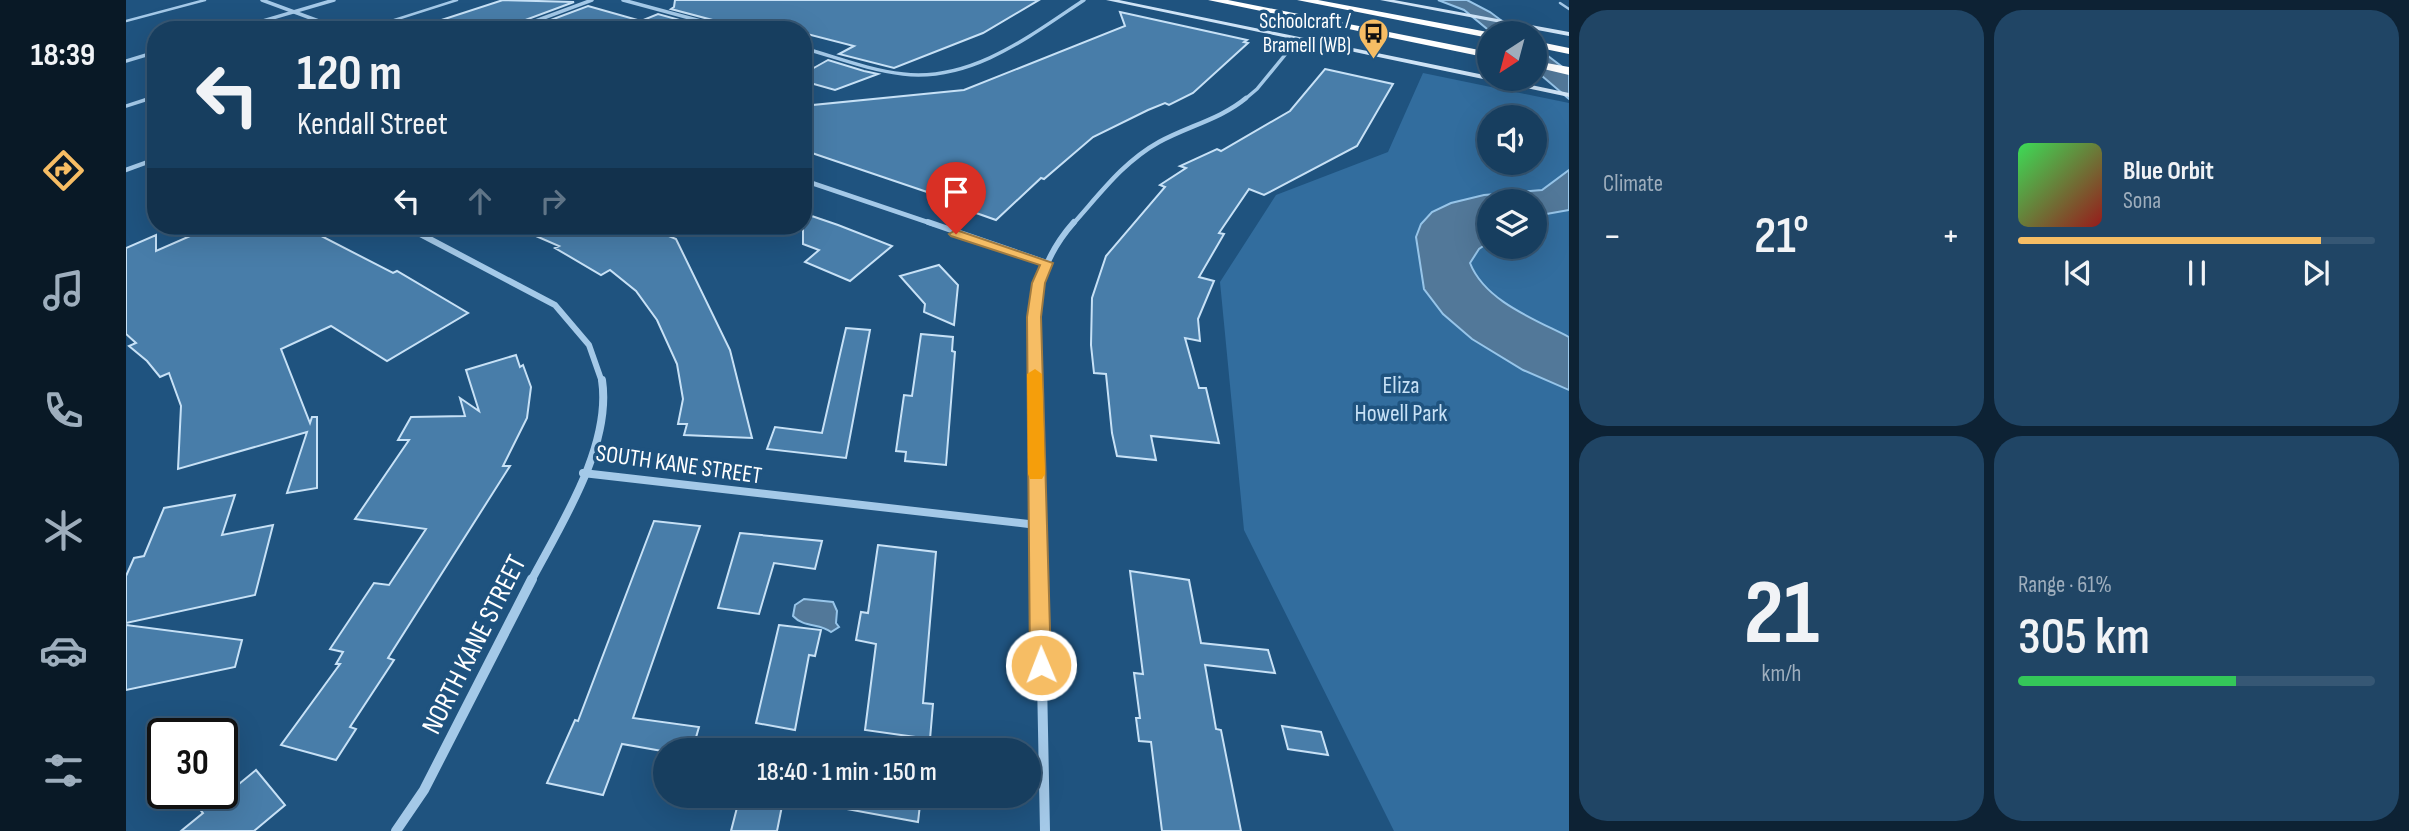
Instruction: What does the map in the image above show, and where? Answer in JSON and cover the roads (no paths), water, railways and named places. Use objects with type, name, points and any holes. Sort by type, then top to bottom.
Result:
[{"type":"highway","points":[[1213,0],[1477,53]]},
{"type":"highway","points":[[1302,0],[1477,34]]},
{"type":"highway","points":[[1547,46],[1569,51]]},
{"type":"highway","points":[[1547,66],[1569,71]]},
{"type":"main road","points":[[1110,0],[1569,95]]},
{"type":"main road","points":[[1384,0],[1569,34]]},
{"type":"street","points":[[261,0],[318,21]]},
{"type":"street","points":[[263,21],[334,0]]},
{"type":"street","points":[[535,21],[592,0]]},
{"type":"street","points":[[623,0],[701,21]]},
{"type":"street","points":[[812,50],[904,74],[948,72],[1008,49],[1084,0]]},
{"type":"street","points":[[1045,831],[1034,317],[1039,283],[1065,231],[1127,163],[1160,142],[1233,109],[1256,89],[1298,39]]},
{"type":"street","points":[[126,61],[147,55]]},
{"type":"street","points":[[126,170],[147,162]]},
{"type":"street","points":[[812,183],[1047,263]]},
{"type":"street","name":"SOUTH KANE STREET","points":[[423,235],[534,292],[564,313],[586,338],[601,374],[604,397],[597,443],[583,474],[1037,525]]},
{"type":"street","name":"NORTH KANE STREET","points":[[396,831],[424,790],[583,474]]},
{"type":"lane","points":[[126,21],[205,0]]},
{"type":"lane","points":[[391,21],[457,0]]},
{"type":"lane","points":[[1560,3],[1569,9]]},
{"type":"lane","points":[[126,106],[147,99]]},
{"type":"place","name":"Schoolcraft / Bramell (WB)","points":[[1374,60]]},
{"type":"park label","name":"Eliza Howell Park","points":[[1401,399]]}]
